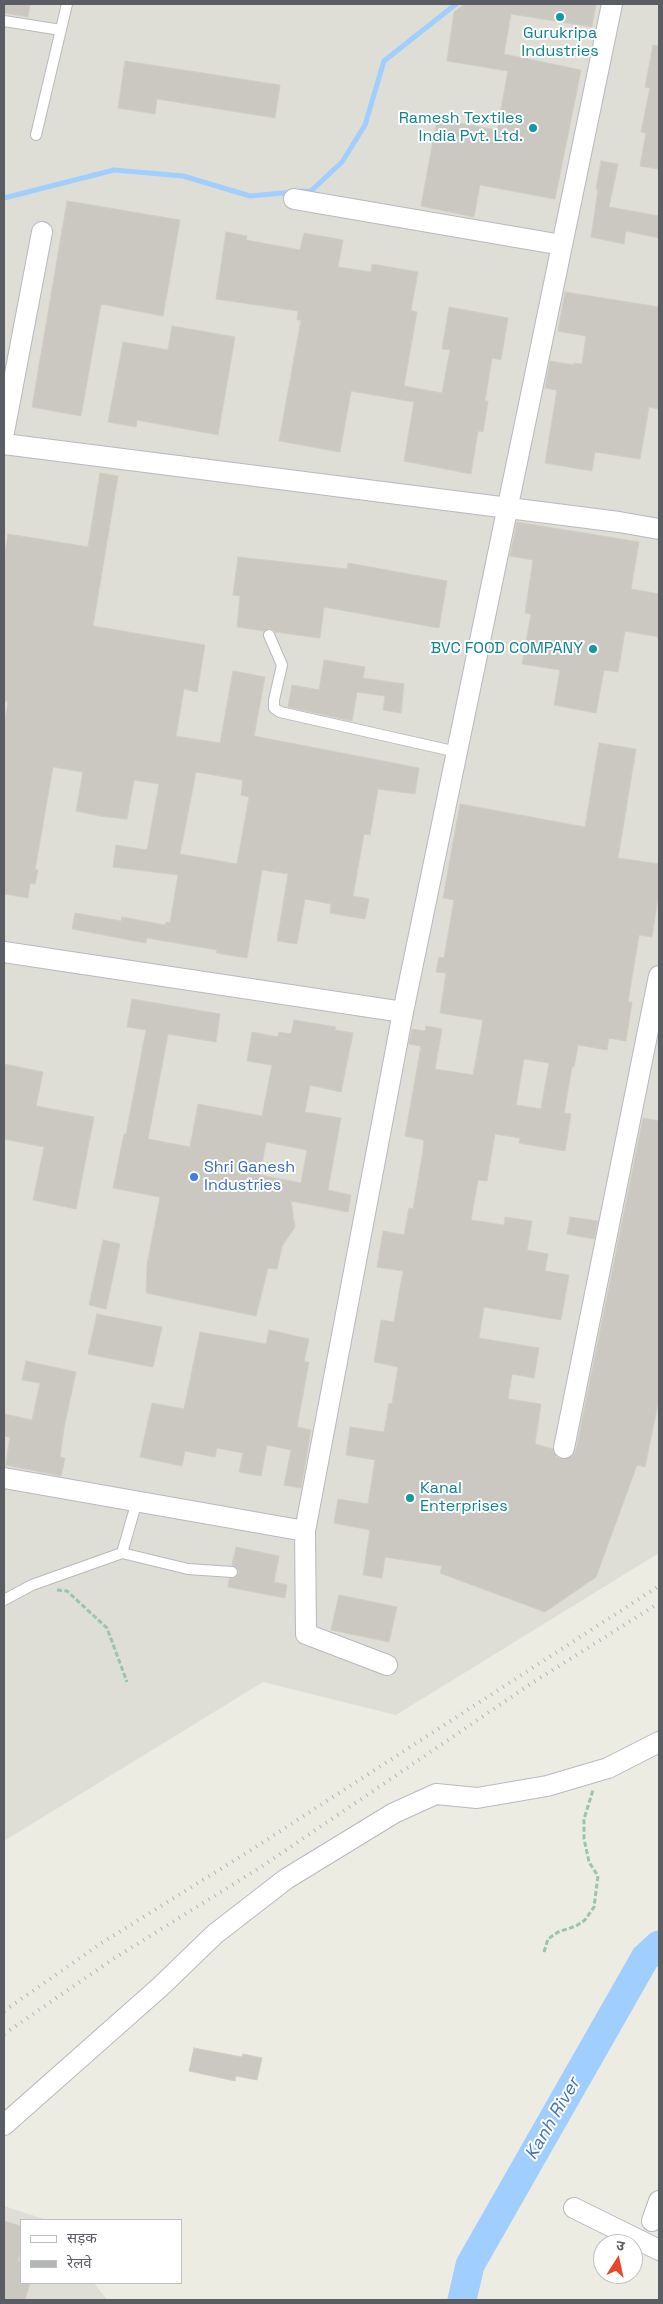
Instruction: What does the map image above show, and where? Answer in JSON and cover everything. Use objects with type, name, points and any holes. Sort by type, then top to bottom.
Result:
[{"type":"street","points":[[387,1665],[306,1634],[305,1531],[403,1012],[612,4]]},
{"type":"street","points":[[294,199],[562,246]]},
{"type":"street","points":[[4,432],[42,232]]},
{"type":"street","points":[[4,444],[659,529]]},
{"type":"street","points":[[4,952],[403,1012]]},
{"type":"street","points":[[564,1448],[659,976]]},
{"type":"street","points":[[4,1478],[305,1531]]},
{"type":"street","points":[[4,2125],[160,1987],[215,1934],[286,1880],[394,1813],[436,1794],[477,1798],[546,1786],[608,1768],[659,1742]]},
{"type":"street","points":[[652,2221],[659,2201]]},
{"type":"street","points":[[574,2208],[659,2250]]},
{"type":"lane","points":[[36,135],[67,4]]},
{"type":"lane","points":[[4,21],[61,30]]},
{"type":"lane","points":[[269,635],[282,664],[274,700],[274,708],[280,712],[457,752]]},
{"type":"lane","points":[[122,1553],[137,1501]]},
{"type":"lane","points":[[4,1600],[32,1585],[122,1553],[188,1568],[232,1572]]},
{"type":"path","points":[[32,1585],[66,1591],[107,1628],[127,1682]]},
{"type":"path","points":[[544,1952],[548,1939],[558,1932],[576,1926],[585,1920],[594,1907],[598,1876],[588,1862],[584,1849],[584,1819],[593,1789],[608,1768]]},
{"type":"shaded area","points":[[4,4],[659,4],[659,1553],[396,1715],[263,1682],[4,1841]]},
{"type":"shaded area","points":[[4,2206],[44,2219],[20,2219],[20,2284],[95,2284],[107,2300],[4,2300]]},
{"type":"building","points":[[4,4],[30,4],[28,17],[4,13]]},
{"type":"building","points":[[465,4],[596,4],[592,27],[511,14],[504,54],[581,70],[555,199],[480,185],[474,217],[421,206],[437,119],[497,130],[508,71],[447,61],[454,12]]},
{"type":"building","points":[[653,45],[659,46],[659,169],[640,166],[646,133],[641,132],[650,88],[645,87]]},
{"type":"building","points":[[125,61],[280,85],[275,118],[157,99],[155,114],[118,108]]},
{"type":"building","points":[[601,161],[618,164],[609,207],[659,216],[659,238],[626,231],[624,244],[591,237]]},
{"type":"building","points":[[67,201],[180,220],[163,316],[101,304],[81,416],[32,407]]},
{"type":"building","points":[[226,232],[247,236],[246,240],[300,250],[304,233],[343,240],[338,267],[371,272],[372,264],[418,272],[411,310],[417,312],[404,386],[442,393],[450,350],[442,349],[449,307],[508,318],[501,360],[492,358],[485,401],[488,401],[483,432],[478,431],[471,474],[404,461],[414,402],[351,391],[340,452],[279,441],[301,320],[297,320],[298,311],[216,299]]},
{"type":"building","points":[[565,292],[659,307],[659,409],[649,407],[640,459],[595,452],[592,471],[545,463],[557,390],[545,388],[550,361],[574,365],[574,363],[582,364],[586,336],[558,331]]},
{"type":"building","points":[[172,326],[235,337],[218,435],[137,420],[136,427],[108,422],[123,342],[168,350]]},
{"type":"building","points":[[100,473],[118,476],[93,626],[205,645],[197,692],[184,689],[176,736],[220,743],[233,671],[265,677],[254,736],[419,768],[415,794],[378,789],[370,835],[364,834],[353,896],[369,899],[365,919],[330,913],[331,904],[305,899],[297,944],[277,941],[288,874],[262,870],[247,958],[216,953],[217,950],[147,938],[146,943],[72,929],[75,913],[121,921],[122,917],[165,925],[166,922],[170,923],[178,875],[113,867],[116,845],[147,850],[159,784],[134,780],[127,819],[100,816],[76,811],[83,772],[53,767],[35,870],[38,870],[35,884],[30,883],[28,898],[4,894],[4,725],[8,701],[4,701],[4,558],[8,534],[88,547]],"holes":[[[196,772],[243,780],[241,795],[249,797],[237,864],[180,854]]]},
{"type":"building","points":[[517,522],[639,542],[631,589],[659,594],[659,637],[625,631],[618,672],[604,670],[596,713],[554,705],[560,670],[522,664],[531,614],[525,613],[533,560],[510,556]]},
{"type":"building","points":[[238,557],[347,569],[348,563],[447,581],[439,628],[324,607],[320,638],[275,632],[270,628],[264,631],[237,627],[240,596],[233,595]]},
{"type":"building","points":[[324,660],[365,667],[363,678],[404,684],[401,713],[383,710],[385,696],[357,692],[352,721],[288,707],[292,685],[319,690]]},
{"type":"building","points":[[599,743],[636,749],[618,858],[659,864],[659,891],[652,937],[639,935],[628,1002],[632,1002],[626,1041],[609,1038],[607,1050],[578,1045],[564,1113],[571,1114],[565,1151],[519,1143],[520,1138],[495,1134],[487,1181],[478,1180],[471,1220],[504,1225],[505,1217],[532,1221],[527,1250],[548,1254],[545,1271],[569,1275],[561,1320],[484,1307],[479,1338],[539,1348],[534,1378],[512,1374],[508,1399],[541,1404],[535,1444],[553,1449],[556,1457],[561,1459],[573,1456],[576,1450],[643,1118],[659,1121],[659,1399],[645,1467],[637,1465],[596,1577],[545,1612],[440,1573],[442,1566],[385,1557],[382,1578],[363,1575],[370,1530],[334,1523],[338,1499],[368,1504],[375,1460],[346,1455],[350,1427],[384,1432],[389,1403],[392,1404],[398,1367],[374,1362],[381,1320],[394,1322],[403,1271],[377,1267],[383,1231],[404,1235],[409,1208],[413,1209],[423,1151],[424,1140],[405,1136],[421,1046],[409,1044],[412,1029],[425,1031],[426,1026],[442,1029],[435,1069],[473,1075],[483,1020],[440,1013],[446,973],[436,972],[439,957],[444,958],[454,900],[443,898],[460,804],[585,827]],"holes":[[[524,1059],[549,1063],[541,1109],[516,1105]]]},
{"type":"building","points":[[132,999],[220,1014],[216,1042],[168,1034],[148,1139],[190,1147],[198,1104],[262,1116],[272,1065],[247,1061],[252,1032],[278,1037],[279,1032],[291,1034],[294,1020],[336,1027],[335,1030],[353,1033],[341,1092],[310,1085],[305,1112],[341,1118],[328,1190],[351,1195],[348,1212],[291,1201],[295,1227],[282,1246],[277,1269],[268,1268],[256,1316],[146,1293],[147,1265],[160,1197],[113,1188],[124,1134],[126,1134],[146,1030],[127,1027]],"holes":[[[266,1142],[307,1150],[301,1183],[260,1175]]]},
{"type":"building","points":[[4,1064],[43,1072],[36,1106],[94,1117],[76,1209],[33,1200],[44,1147],[4,1139]]},
{"type":"building","points":[[570,1217],[598,1221],[594,1239],[567,1234]]},
{"type":"building","points":[[103,1240],[120,1244],[106,1309],[89,1305]]},
{"type":"building","points":[[97,1314],[162,1327],[153,1367],[88,1354]]},
{"type":"building","points":[[269,1330],[309,1339],[304,1362],[309,1362],[297,1427],[311,1430],[301,1488],[284,1485],[291,1450],[267,1445],[261,1476],[239,1472],[243,1453],[217,1448],[215,1457],[185,1451],[182,1466],[140,1457],[152,1403],[184,1409],[200,1332],[266,1344]]},
{"type":"building","points":[[26,1361],[76,1372],[64,1428],[60,1457],[65,1458],[61,1476],[6,1465],[10,1437],[4,1436],[4,1414],[32,1420],[40,1383],[22,1380]]},
{"type":"building","points":[[236,1547],[279,1556],[274,1582],[287,1585],[285,1598],[228,1587],[229,1579],[235,1578],[239,1573],[238,1569],[232,1565]]},
{"type":"building","points":[[339,1595],[397,1607],[389,1642],[331,1630]]},
{"type":"building","points":[[194,2048],[242,2057],[243,2054],[262,2058],[257,2080],[236,2076],[235,2081],[189,2071]]},
{"type":"building","points":[[4,2221],[20,2226],[20,2253],[18,2261],[20,2262],[20,2284],[30,2284],[25,2300],[4,2300]]},
{"type":"waterway","points":[[301,191],[311,191],[342,162],[365,125],[384,61],[456,4]]},
{"type":"waterway","points":[[4,198],[114,170],[183,176],[250,196],[293,192]]},
{"type":"waterway","name":"Kanh River","points":[[462,2300],[470,2265],[645,1958],[659,1945]]},
{"type":"railway","points":[[4,2011],[100,1944],[251,1850],[659,1586]]},
{"type":"railway","points":[[4,2034],[113,1959],[261,1867],[532,1683],[659,1603]]},
{"type":"place","name":"Gurukripa Industries","points":[[560,17]]},
{"type":"place","name":"Ramesh Textiles India Pvt. Ltd.","points":[[533,128]]},
{"type":"place","name":"BVC FOOD COMPANY","points":[[593,649]]},
{"type":"place","name":"Shri Ganesh Industries","points":[[194,1177]]},
{"type":"place","name":"Kanal Enterprises","points":[[410,1498]]}]
